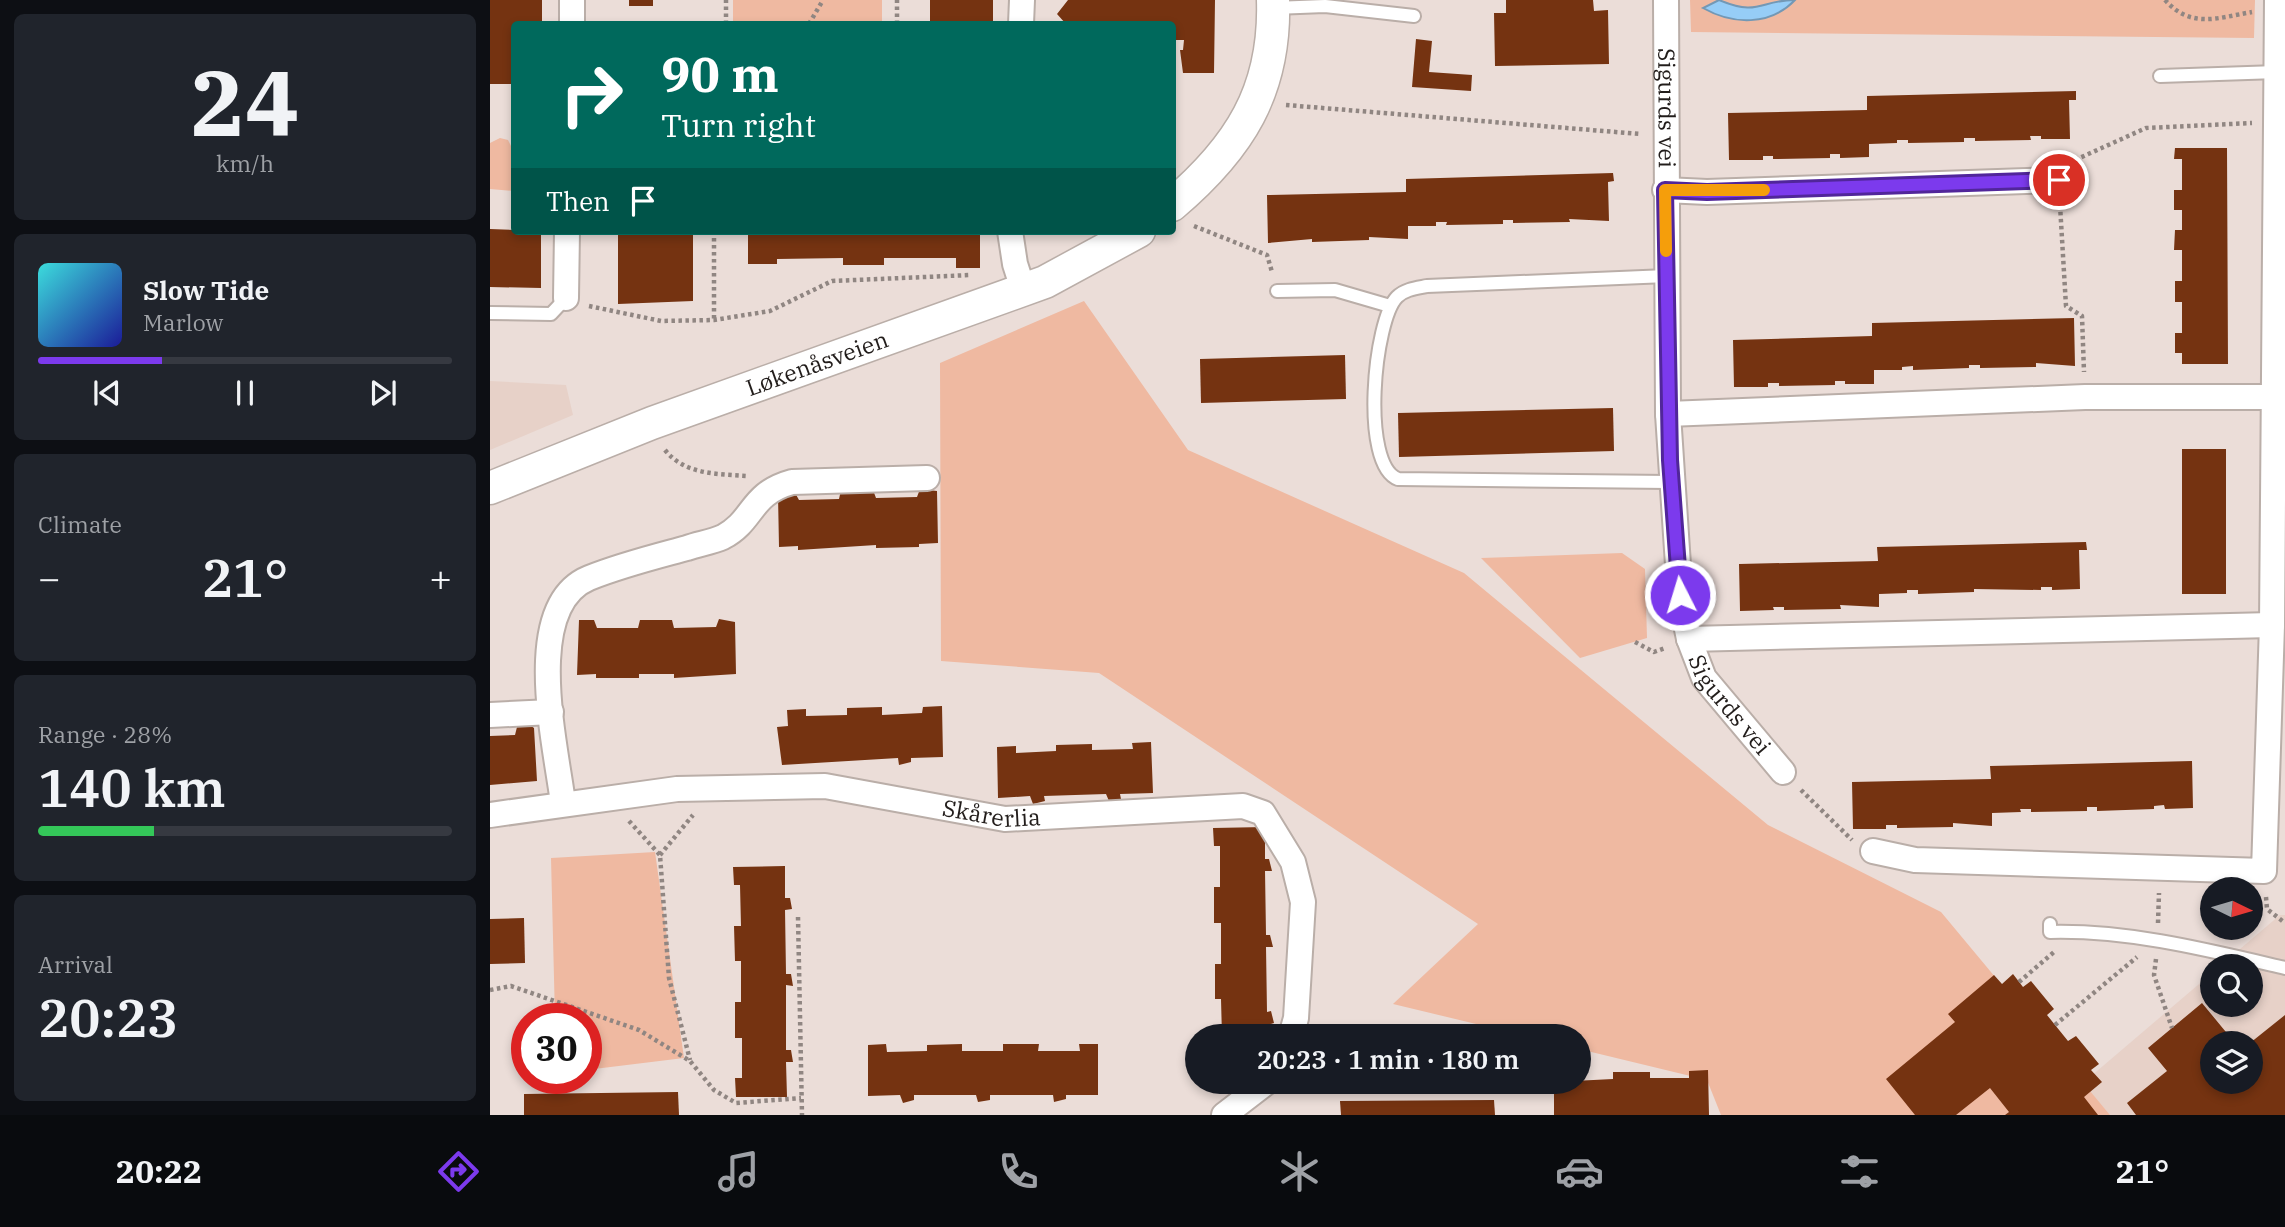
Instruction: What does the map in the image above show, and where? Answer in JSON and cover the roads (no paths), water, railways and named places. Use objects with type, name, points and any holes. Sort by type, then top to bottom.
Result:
[{"type":"street","points":[[572,0],[572,21]]},
{"type":"street","points":[[1021,21],[1023,0]]},
{"type":"street","name":"Sigurds vei","points":[[1667,0],[1665,190],[1668,414],[1680,595],[1689,639],[1704,678],[1783,772]]},
{"type":"street","points":[[1180,214],[1208,172],[1248,122],[1261,91],[1268,61],[1273,4]]},
{"type":"street","points":[[1873,851],[1915,860],[2264,872],[2279,467],[2274,397],[2277,6]]},
{"type":"street","points":[[1665,190],[1707,192],[2059,180]]},
{"type":"street","points":[[567,235],[575,301]]},
{"type":"street","points":[[1010,235],[1014,264],[1023,289]]},
{"type":"street","name":"Løkenåsveien","points":[[490,488],[652,422],[1023,289],[1077,267],[1132,235]]},
{"type":"street","points":[[1668,414],[2085,397],[2274,397]]},
{"type":"street","points":[[564,803],[551,712],[551,631],[557,609],[567,593],[587,579],[723,537],[747,516],[761,496],[774,487],[792,482],[927,478]]},
{"type":"street","points":[[1689,639],[2272,625]]},
{"type":"street","points":[[490,715],[551,712]]},
{"type":"street","name":"Skårerlia","points":[[490,815],[608,797],[715,788],[825,786],[1004,819],[1243,806],[1263,813],[1293,862],[1303,902],[1295,1024]]},
{"type":"street","points":[[1224,1115],[1251,1094]]},
{"type":"lane","points":[[1273,4],[1325,6],[1414,16]]},
{"type":"lane","points":[[2160,76],[2277,72]]},
{"type":"lane","points":[[1667,276],[1427,286],[1405,291],[1390,306],[1377,366],[1373,418],[1380,461],[1394,479],[1671,482]]},
{"type":"lane","points":[[1277,291],[1335,290],[1390,306]]},
{"type":"lane","points":[[490,313],[551,314],[575,301]]},
{"type":"lane","points":[[2050,924],[2050,932],[2079,932],[2157,941],[2285,968]]},
{"type":"water","points":[[1719,0],[1752,7],[1795,0],[1774,15],[1739,20],[1703,8]]}]
